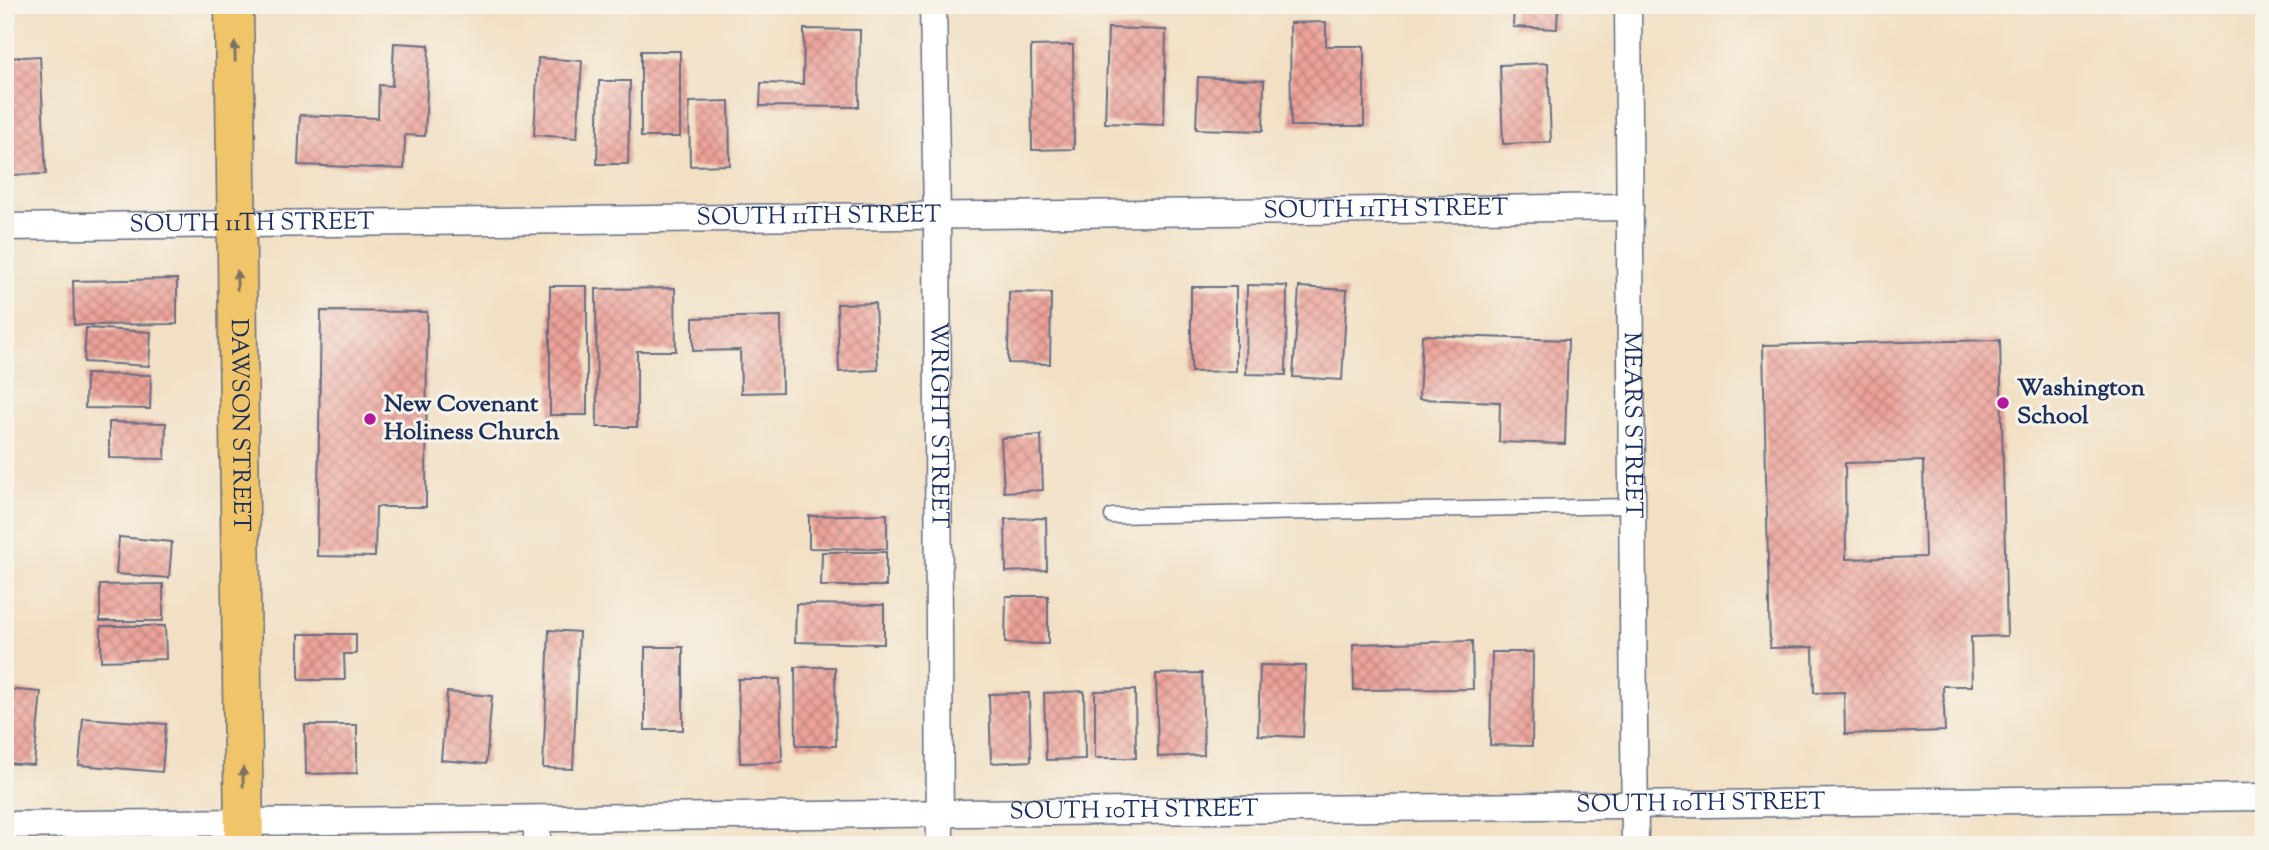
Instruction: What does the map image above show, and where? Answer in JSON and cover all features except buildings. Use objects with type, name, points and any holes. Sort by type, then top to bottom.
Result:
[{"type":"main road","name":"DAWSON STREET","points":[[234,5],[244,834]]},
{"type":"street","name":"WRIGHT STREET","points":[[933,5],[937,215],[940,845]]},
{"type":"street","name":"MEARS STREET","points":[[1628,5],[1635,845]]},
{"type":"street","name":"SOUTH 11TH STREET","points":[[5,227],[1630,207]]},
{"type":"street","name":"SOUTH 10TH STREET","points":[[5,825],[244,834],[537,832],[940,814],[2264,797]]},
{"type":"lane","points":[[1112,516],[1631,506]]},
{"type":"place","name":"Washington School","points":[[2003,403]]},
{"type":"place","name":"New Covenant Holiness Church","points":[[370,419]]}]
